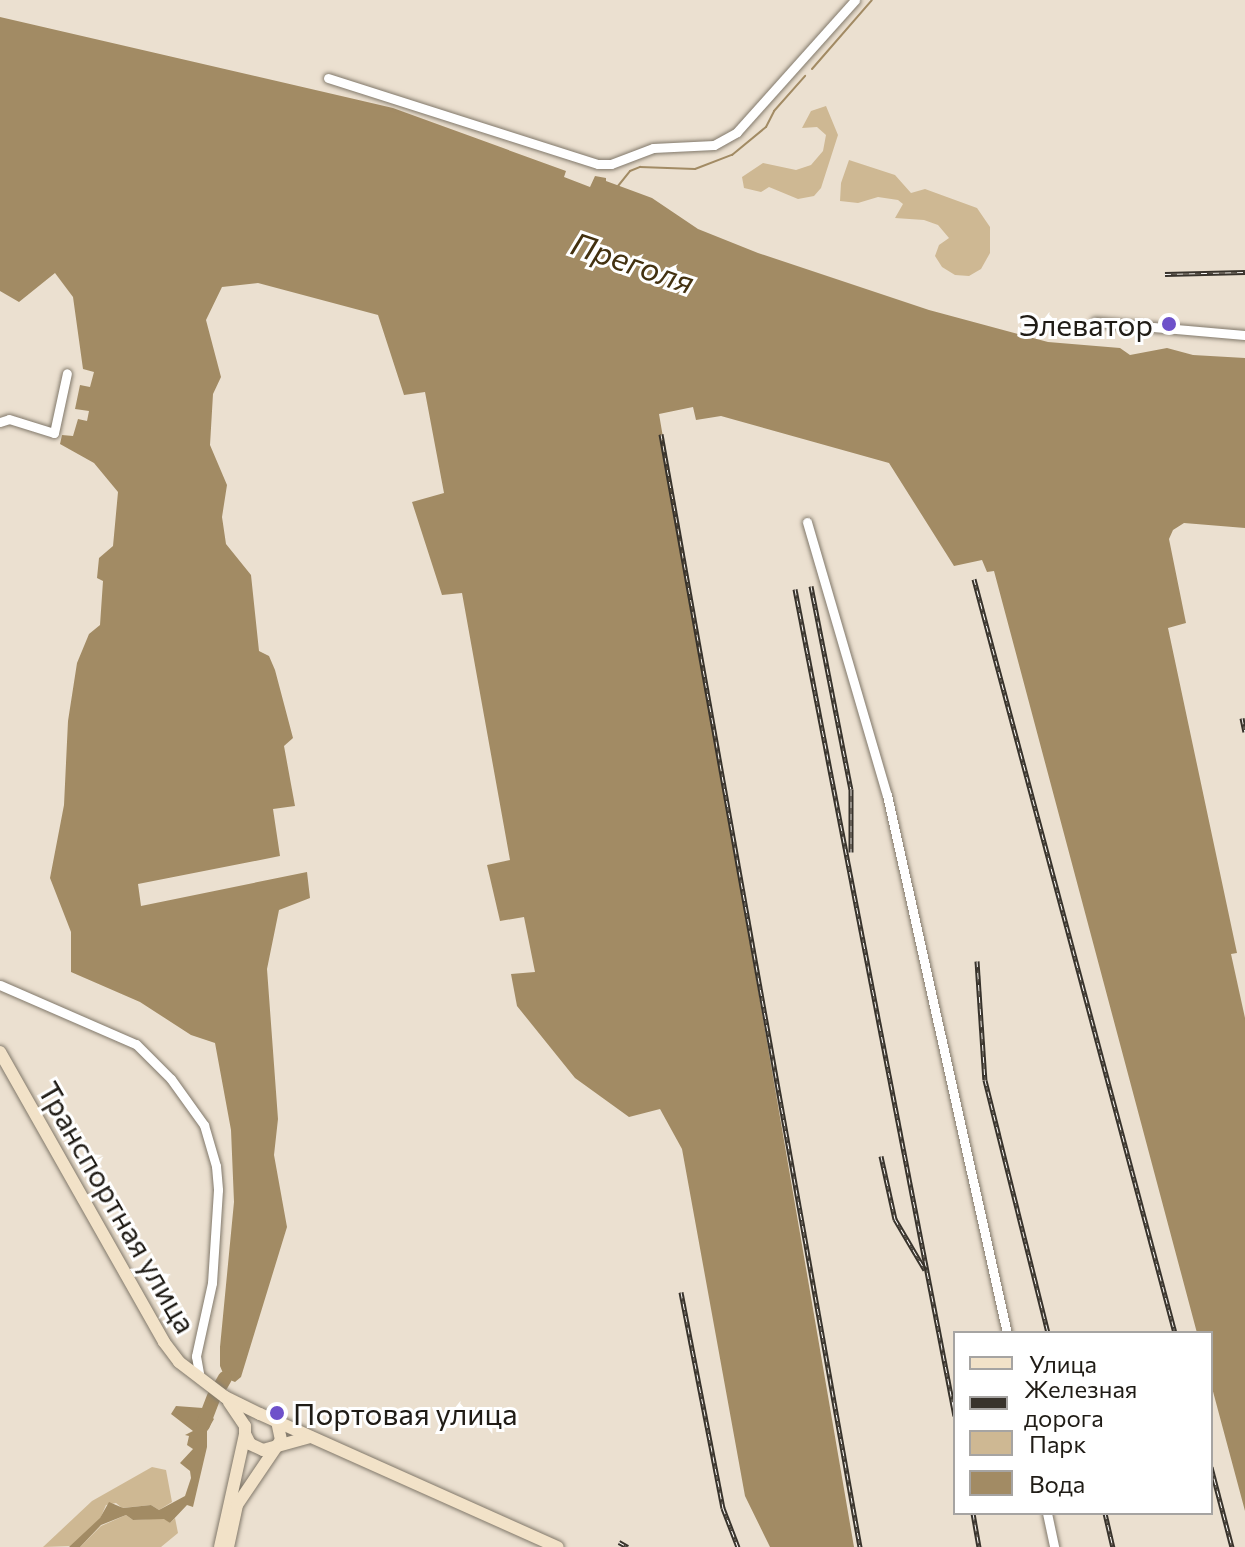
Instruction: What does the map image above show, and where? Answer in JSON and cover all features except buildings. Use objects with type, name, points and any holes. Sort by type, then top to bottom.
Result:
[{"type":"main road","name":"Транспортная улица","points":[[0,1052],[172,1355],[225,1397],[277,1421]]},
{"type":"main road","name":"Транспортная улица","points":[[225,1397],[257,1449],[274,1448]]},
{"type":"main road","points":[[220,1547],[245,1430],[260,1414]]},
{"type":"main road","points":[[277,1421],[558,1547]]},
{"type":"main road","points":[[228,1547],[237,1505],[282,1434],[277,1421]]},
{"type":"main road","points":[[274,1448],[297,1438],[314,1437]]},
{"type":"street","points":[[328,78],[598,164],[611,164],[653,148],[714,145],[737,132],[855,0]]},
{"type":"street","points":[[1095,322],[1245,335]]},
{"type":"street","points":[[0,422],[9,419],[54,433],[67,373]]},
{"type":"street","points":[[807,522],[887,795],[1007,1331]]},
{"type":"street","name":"Транспортная улица","points":[[0,985],[136,1044],[171,1079],[204,1125],[216,1166],[218,1190],[212,1283],[196,1356],[200,1379]]},
{"type":"street","points":[[1047,1515],[1054,1547]]},
{"type":"green space","points":[[826,106],[838,135],[821,188],[814,196],[798,199],[769,187],[761,192],[744,188],[742,177],[763,163],[796,170],[811,165],[823,151],[826,135],[817,127],[802,128],[811,111]]},
{"type":"green space","points":[[849,160],[895,175],[911,193],[925,189],[977,208],[990,227],[990,253],[981,269],[969,276],[955,275],[942,267],[935,256],[939,245],[949,238],[938,225],[924,220],[895,218],[903,204],[898,200],[878,197],[858,203],[840,201],[841,183]]},
{"type":"green space","points":[[152,1467],[166,1470],[172,1502],[159,1510],[151,1505],[122,1508],[116,1503],[106,1505],[100,1519],[71,1546],[43,1547],[92,1501]]},
{"type":"green space","points":[[126,1515],[133,1520],[165,1518],[170,1523],[175,1518],[178,1533],[161,1547],[80,1547],[101,1526]]},
{"type":"water","name":"Преголя","points":[[0,17],[393,108],[566,171],[564,177],[590,187],[595,176],[606,178],[606,181],[652,198],[698,229],[758,253],[929,310],[1048,342],[1120,348],[1130,355],[1167,348],[1193,355],[1245,358],[1245,528],[1184,523],[1173,530],[1169,539],[1186,623],[1168,628],[1237,953],[1231,954],[1245,1018],[1245,1511],[1213,1391],[1213,1331],[1196,1331],[994,571],[987,572],[982,560],[954,566],[889,463],[721,416],[696,420],[693,407],[659,414],[854,1547],[770,1547],[745,1496],[682,1149],[660,1109],[629,1117],[575,1078],[517,1006],[511,974],[535,972],[524,917],[500,921],[487,865],[510,860],[462,593],[442,595],[412,502],[444,493],[425,392],[404,395],[378,315],[258,283],[222,287],[206,320],[221,377],[213,394],[210,445],[227,485],[222,517],[226,544],[251,575],[259,651],[269,656],[275,670],[293,738],[284,746],[295,806],[273,809],[280,856],[138,884],[141,906],[307,872],[310,898],[279,910],[267,969],[278,1119],[274,1155],[287,1227],[241,1377],[235,1382],[225,1378],[220,1366],[220,1347],[234,1202],[231,1130],[215,1043],[191,1035],[140,1002],[71,972],[71,932],[50,878],[64,805],[68,721],[77,663],[89,634],[100,625],[103,581],[97,578],[99,558],[113,546],[118,492],[94,463],[60,444],[62,435],[73,436],[78,419],[87,421],[89,411],[75,409],[80,385],[90,387],[94,372],[83,369],[73,297],[55,273],[19,302],[0,291]]},
{"type":"water","points":[[176,1406],[203,1408],[214,1419],[207,1431],[207,1447],[193,1507],[187,1505],[170,1523],[164,1519],[133,1520],[126,1515],[101,1525],[80,1547],[69,1547],[100,1518],[109,1502],[123,1508],[151,1505],[159,1510],[185,1496],[190,1471],[180,1463],[193,1449],[187,1445],[189,1436],[185,1435],[193,1431],[171,1414]]},
{"type":"waterway","points":[[812,69],[872,0]]},
{"type":"waterway","points":[[618,186],[630,171],[640,167],[695,169],[732,155],[766,127],[774,111],[805,76]]},
{"type":"waterway","points":[[221,1385],[225,1378]]},
{"type":"waterway","points":[[203,1425],[214,1397]]},
{"type":"railway","points":[[1165,274],[1245,272]]},
{"type":"railway","points":[[661,434],[860,1547]]},
{"type":"railway","points":[[974,579],[1174,1331]]},
{"type":"railway","points":[[811,586],[851,789],[851,852]]},
{"type":"railway","points":[[795,589],[953,1406]]},
{"type":"railway","points":[[1242,718],[1245,732]]},
{"type":"railway","points":[[977,961],[985,1080],[1048,1331]]},
{"type":"railway","points":[[881,1156],[895,1219],[925,1270]]},
{"type":"railway","points":[[681,1292],[723,1508],[738,1547]]},
{"type":"railway","points":[[1213,1475],[1232,1547]]},
{"type":"railway","points":[[973,1515],[979,1547]]},
{"type":"railway","points":[[1105,1515],[1113,1547]]},
{"type":"railway","points":[[619,1542],[628,1547]]},
{"type":"place","name":"Элеватор","points":[[1169,324]]},
{"type":"place","name":"Портовая улица","points":[[277,1413]]}]
